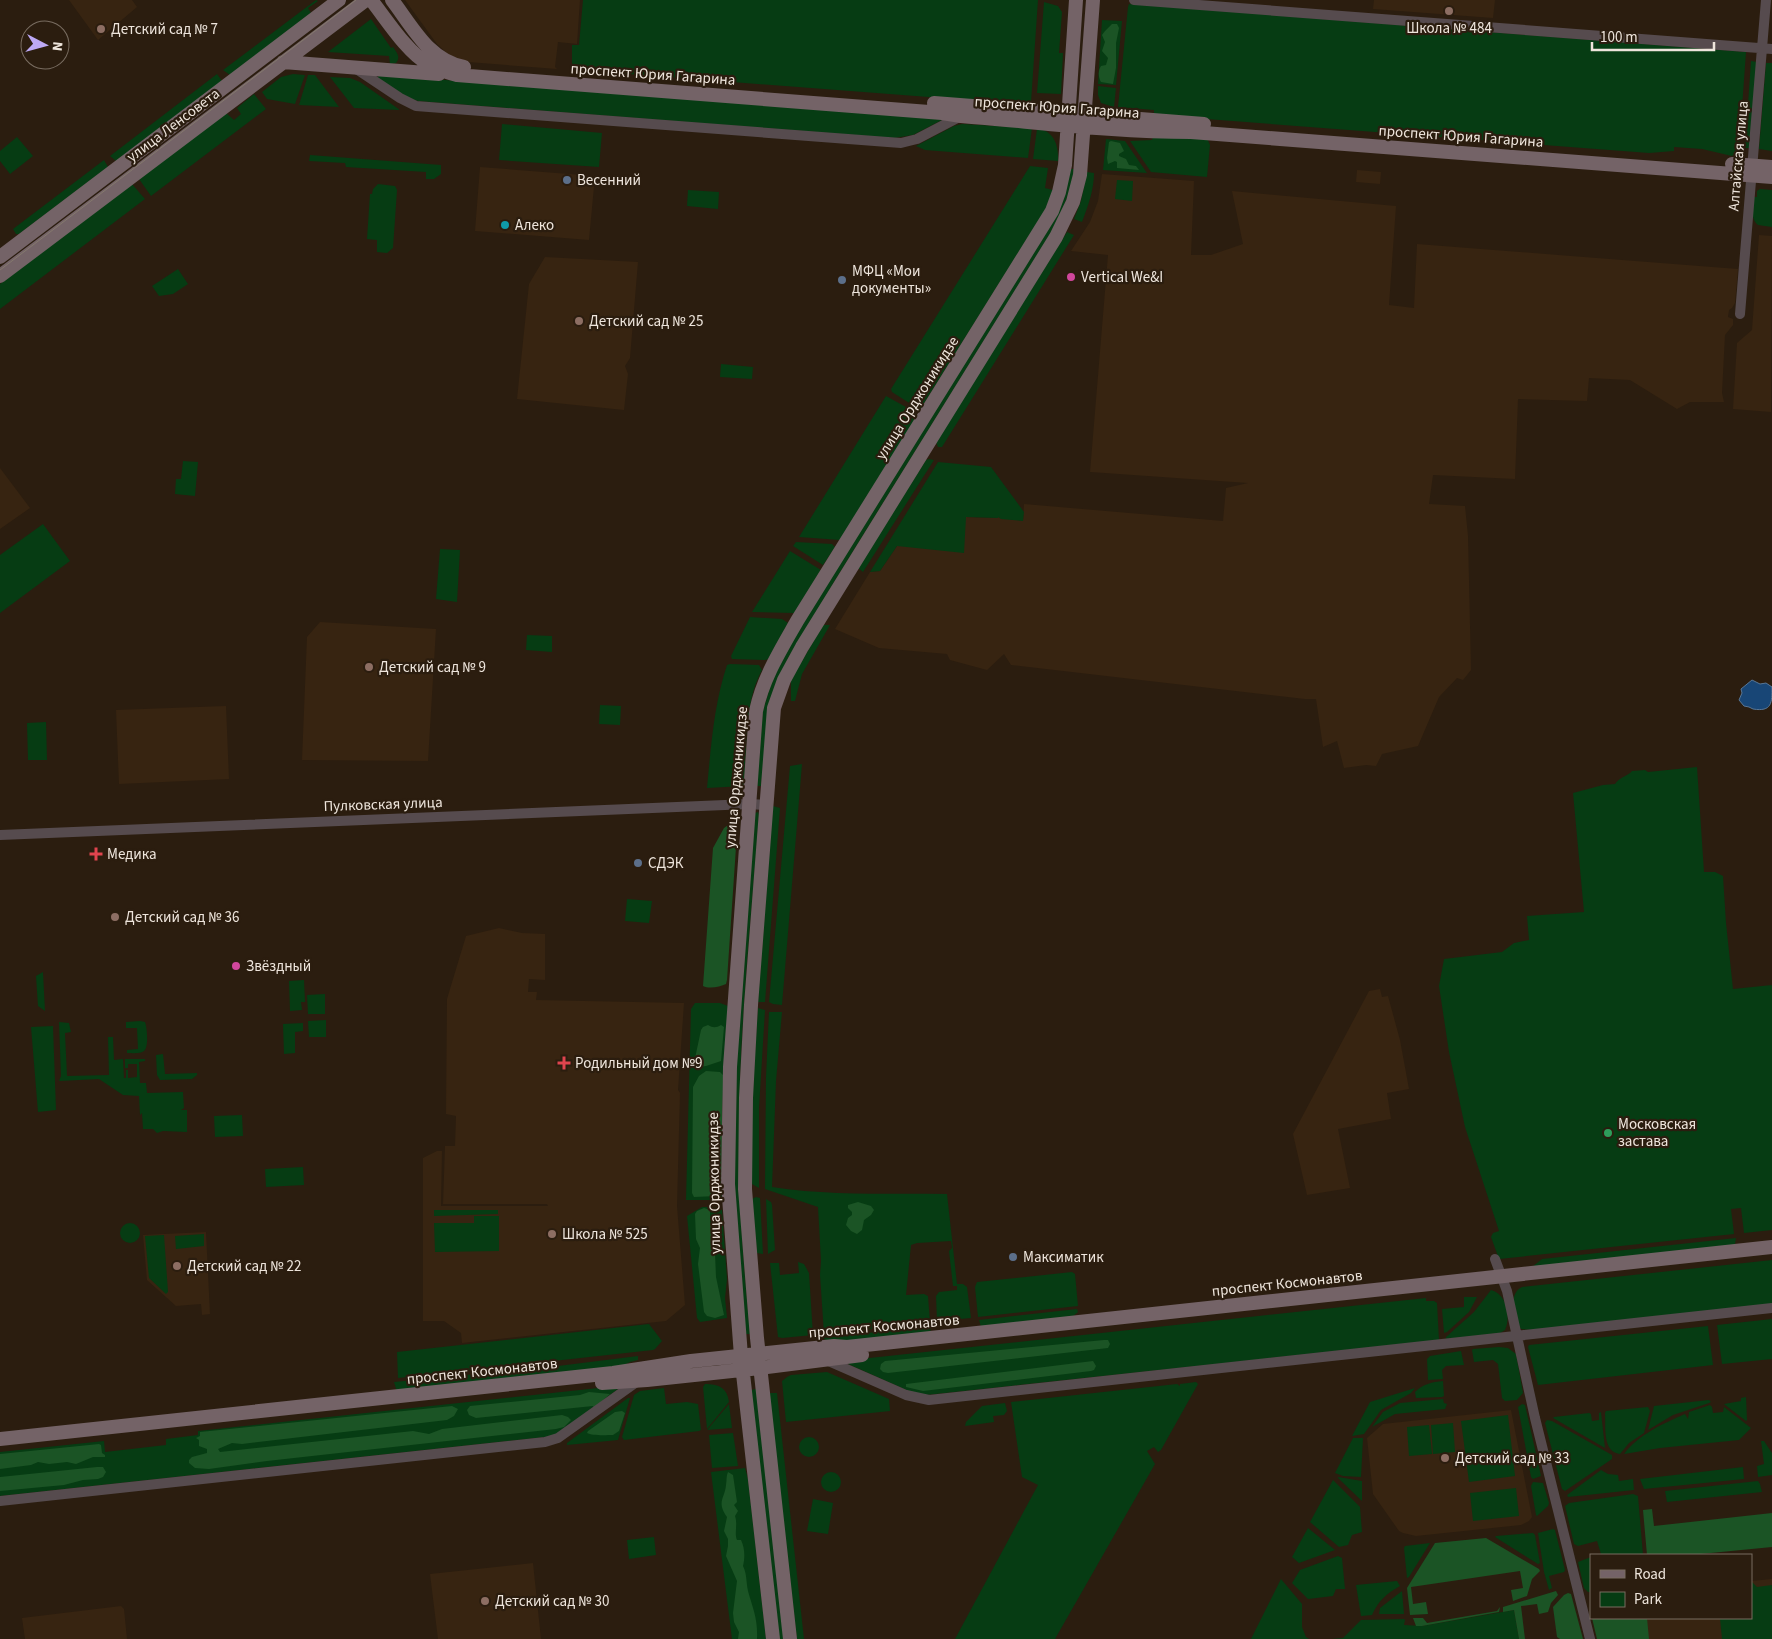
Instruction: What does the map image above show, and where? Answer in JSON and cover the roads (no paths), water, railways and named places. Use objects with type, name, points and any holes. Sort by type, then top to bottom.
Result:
[{"type":"street","name":"улица Ленсовета","points":[[0,257],[339,0]]},
{"type":"street","name":"улица Ленсовета","points":[[0,276],[366,0]]},
{"type":"street","name":"проспект Юрия Гагарина","points":[[371,0],[420,59],[433,67],[457,75],[933,112],[961,116],[1067,119]]},
{"type":"street","name":"проспект Юрия Гагарина","points":[[392,0],[430,50],[446,62],[464,67],[1084,120],[1164,132],[1199,132],[1752,170],[1772,167]]},
{"type":"street","name":"улица Орджоникидзе","points":[[773,1639],[742,1370],[730,1229],[728,1144],[730,1067],[756,711],[771,666],[802,613],[1052,211],[1062,184],[1076,0]]},
{"type":"street","name":"улица Орджоникидзе","points":[[790,1639],[758,1354],[747,1222],[745,1143],[750,1014],[772,720],[777,698],[784,680],[825,609],[1064,223],[1077,190],[1080,175],[1093,0]]},
{"type":"street","points":[[1134,0],[1767,48]]},
{"type":"street","name":"Алтайская улица","points":[[1740,314],[1752,170],[1767,48],[1766,0]]},
{"type":"street","points":[[274,50],[283,62],[457,75]]},
{"type":"street","points":[[354,67],[400,98],[416,106],[901,143],[925,136],[961,116]]},
{"type":"street","name":"проспект Юрия Гагарина","points":[[1752,170],[1772,177]]},
{"type":"street","name":"Пулковская улица","points":[[0,834],[750,804],[766,805]]},
{"type":"street","name":"проспект Космонавтов","points":[[0,1448],[604,1382],[638,1381],[760,1368],[1772,1247]]},
{"type":"street","name":"проспект Космонавтов","points":[[0,1439],[603,1374],[691,1361],[834,1346],[847,1348],[1504,1280],[1772,1256]]},
{"type":"street","points":[[1495,1259],[1504,1280],[1561,1526],[1590,1639]]},
{"type":"street","points":[[824,1359],[906,1395],[929,1400],[1772,1308]]},
{"type":"street","points":[[0,1501],[545,1442],[565,1434],[638,1381]]},
{"type":"water","points":[[1752,680],[1760,684],[1766,683],[1772,687],[1772,698],[1767,708],[1753,709],[1744,706],[1739,700],[1742,693],[1741,689]]},
{"type":"tram line","points":[[0,270],[356,0]]},
{"type":"place","name":"Школа № 484","points":[[1449,11]]},
{"type":"place","name":"Детский сад № 7","points":[[101,29]]},
{"type":"place","name":"Весенний","points":[[567,180]]},
{"type":"place","name":"Алеко","points":[[505,225]]},
{"type":"place","name":"Vertical We&I","points":[[1071,277]]},
{"type":"place","name":"МФЦ «Мои документы»","points":[[842,280]]},
{"type":"place","name":"Детский сад № 25","points":[[579,321]]},
{"type":"place","name":"Детский сад № 9","points":[[369,667]]},
{"type":"place","name":"Медика","points":[[96,854]]},
{"type":"place","name":"СДЭК","points":[[638,863]]},
{"type":"place","name":"Детский сад № 36","points":[[115,917]]},
{"type":"place","name":"Звёздный","points":[[236,966]]},
{"type":"place","name":"Родильный дом №9","points":[[564,1063]]},
{"type":"place","name":"Московская застава","points":[[1608,1133]]},
{"type":"place","name":"Школа № 525","points":[[552,1234]]},
{"type":"place","name":"Максиматик","points":[[1013,1257]]},
{"type":"place","name":"Детский сад № 22","points":[[177,1266]]},
{"type":"place","name":"Детский сад № 33","points":[[1445,1458]]},
{"type":"place","name":"Детский сад № 30","points":[[485,1601]]}]
